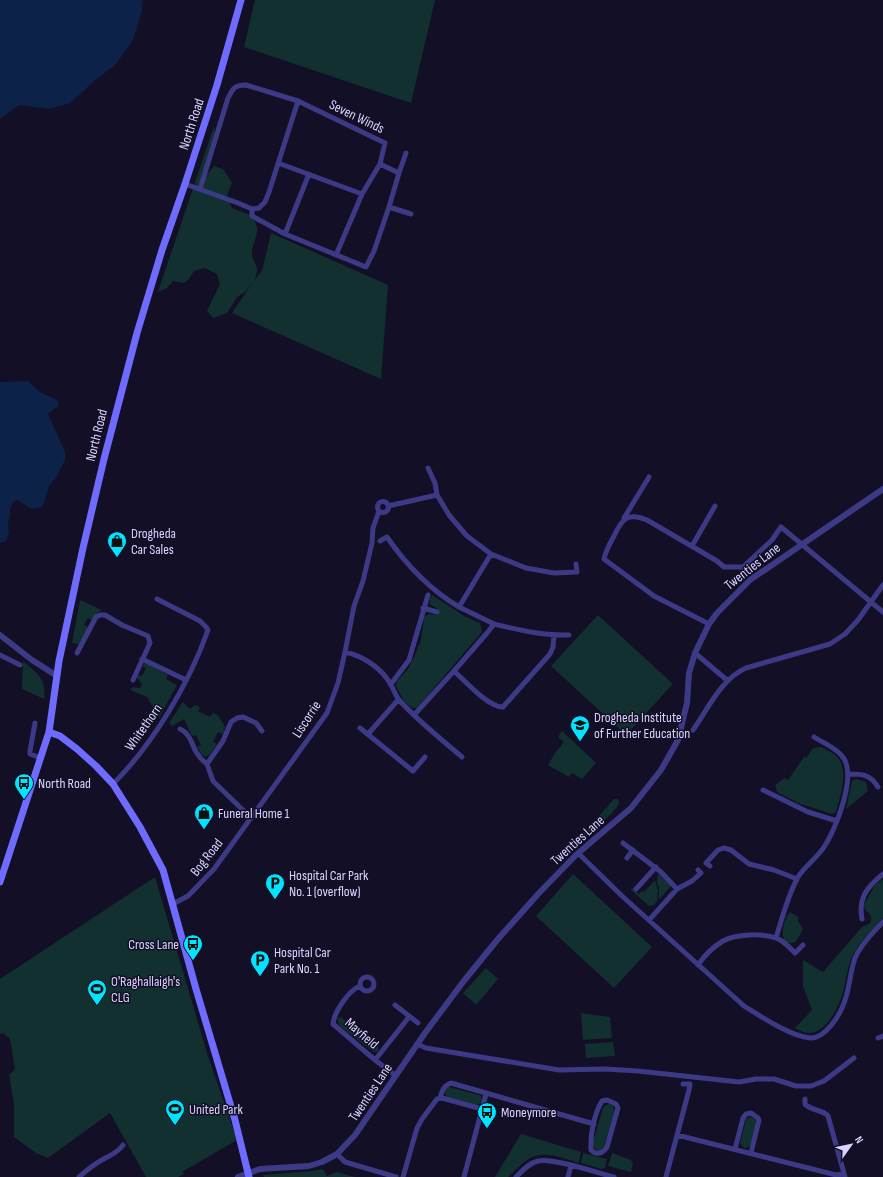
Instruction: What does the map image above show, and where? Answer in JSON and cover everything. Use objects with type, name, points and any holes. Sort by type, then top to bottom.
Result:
[{"type":"main road","name":"North Road","points":[[0,882],[49,732],[57,676],[83,548],[121,391],[142,314],[217,85],[241,0]]},
{"type":"main road","points":[[49,732],[60,736],[78,749],[113,784],[140,827],[163,870],[196,989],[235,1120],[248,1175]]},
{"type":"street","name":"Seven Winds","points":[[200,189],[228,98],[233,89],[238,85],[246,85],[298,101],[386,143],[380,164],[362,194],[336,255]]},
{"type":"street","points":[[185,184],[238,202],[252,210],[259,208],[265,202],[298,101]]},
{"type":"street","points":[[252,210],[252,216],[285,234],[366,267],[374,251],[406,153]]},
{"type":"street","points":[[278,164],[362,194]]},
{"type":"street","points":[[380,164],[399,173]]},
{"type":"street","points":[[285,234],[309,174]]},
{"type":"street","points":[[389,207],[411,214]]},
{"type":"street","points":[[428,468],[435,483],[436,495],[449,515],[467,536],[492,554],[526,568],[554,574],[577,572],[576,564]]},
{"type":"street","points":[[648,477],[616,530],[606,551],[604,559],[654,596],[709,624]]},
{"type":"street","name":"Twenties Lane","points":[[238,1177],[248,1175],[260,1169],[309,1166],[322,1162],[337,1154],[356,1135],[417,1044],[463,982],[498,939],[538,893],[578,854],[631,808],[653,781],[678,740],[687,703],[689,673],[695,653],[709,624],[728,601],[750,580],[883,489]]},
{"type":"street","points":[[388,506],[436,495]]},
{"type":"street","points":[[380,502],[385,502],[388,506],[386,511],[383,513],[379,511],[377,506],[380,502]]},
{"type":"street","points":[[692,546],[714,506]]},
{"type":"street","name":"Liscorrie","points":[[250,817],[327,713],[338,683],[354,606],[363,581],[372,543],[373,528],[379,511]]},
{"type":"street","points":[[624,518],[634,516],[645,519],[717,561],[724,567],[743,567],[772,540],[781,528],[872,601],[881,610],[883,603]]},
{"type":"street","points":[[380,541],[387,537],[411,570],[446,599],[459,607],[494,624],[523,631],[554,635],[569,635]]},
{"type":"street","points":[[459,607],[492,554]]},
{"type":"street","points":[[693,730],[736,672],[830,644],[849,630],[858,620],[883,585]]},
{"type":"street","points":[[390,684],[409,660],[428,595]]},
{"type":"street","name":"Whitethorn","points":[[113,784],[128,769],[164,720],[186,680],[208,630],[200,621],[157,599]]},
{"type":"street","points":[[424,608],[437,612]]},
{"type":"street","points":[[77,653],[96,617],[100,614],[105,615],[122,625],[148,636],[150,643],[133,680]]},
{"type":"street","points":[[414,715],[494,624]]},
{"type":"street","points":[[0,635],[32,660],[57,676]]},
{"type":"street","points":[[454,671],[490,703],[498,707],[503,707],[550,654],[553,647],[554,635]]},
{"type":"street","points":[[345,652],[354,654],[375,666],[390,684],[398,700],[462,757]]},
{"type":"street","points":[[695,653],[728,681]]},
{"type":"street","points":[[0,655],[20,665]]},
{"type":"street","points":[[142,659],[186,680]]},
{"type":"street","points":[[368,734],[398,700]]},
{"type":"street","points":[[207,764],[223,741],[231,722],[237,718],[243,717],[256,723],[262,731]]},
{"type":"street","points":[[36,723],[30,754],[41,758]]},
{"type":"street","points":[[360,728],[414,771],[425,757]]},
{"type":"street","points":[[180,729],[184,730],[197,754],[207,764],[213,781],[250,817]]},
{"type":"street","points":[[776,938],[797,879],[809,863],[823,849],[837,821],[845,792],[848,774],[847,764],[843,756],[814,737]]},
{"type":"street","points":[[848,774],[867,776],[873,780],[878,787]]},
{"type":"street","points":[[763,790],[808,812],[837,821]]},
{"type":"street","name":"Bog Road","points":[[173,904],[188,896],[198,887],[225,853],[250,817]]},
{"type":"street","points":[[623,842],[656,867],[677,889]]},
{"type":"street","points":[[710,866],[706,863],[718,850],[724,848],[731,850],[749,864],[774,870],[797,879]]},
{"type":"street","points":[[627,858],[633,850]]},
{"type":"street","points":[[578,854],[744,1006],[761,1017],[798,1035],[811,1038],[820,1035],[829,1028],[839,1015],[845,1002],[856,957],[863,945],[883,922]]},
{"type":"street","points":[[636,889],[656,867]]},
{"type":"street","points":[[649,920],[677,889],[692,881],[701,873],[698,870]]},
{"type":"street","points":[[862,919],[860,908],[863,897],[870,885],[883,874]]},
{"type":"street","points":[[698,965],[714,947],[724,940],[754,934],[776,938],[795,953],[802,945]]},
{"type":"street","name":"Mayfield","points":[[360,986],[355,988],[337,1010],[333,1024],[396,1076]]},
{"type":"street","points":[[396,1005],[418,1023]]},
{"type":"street","name":"Mayfield","points":[[375,1060],[409,1017]]},
{"type":"street","points":[[878,1038],[883,1036]]},
{"type":"street","points":[[417,1044],[426,1048],[560,1070],[605,1069],[638,1071],[739,1082],[756,1079],[774,1079],[796,1086],[812,1086],[824,1081],[854,1058]]},
{"type":"street","points":[[403,1177],[417,1128],[422,1118],[437,1099],[440,1098],[442,1090],[447,1084],[451,1083],[594,1124]]},
{"type":"street","points":[[666,1177],[690,1084],[683,1084]]},
{"type":"street","points":[[464,1177],[486,1094]]},
{"type":"street","points":[[440,1098],[482,1109]]},
{"type":"street","points":[[677,1135],[844,1176],[828,1116],[825,1112],[807,1107],[805,1104],[805,1099]]},
{"type":"street","points":[[607,1100],[616,1104],[618,1108],[616,1119],[607,1147],[604,1152],[599,1154],[594,1153],[591,1150],[591,1139],[594,1124],[602,1101],[607,1100]]},
{"type":"street","points":[[735,1149],[744,1118],[746,1114],[751,1113],[759,1120],[752,1153]]},
{"type":"street","points":[[79,1177],[102,1160],[113,1155],[121,1149],[123,1145]]},
{"type":"street","points":[[337,1154],[345,1162],[396,1177]]},
{"type":"street","points":[[516,1177],[532,1163],[540,1160],[552,1161],[614,1177]]},
{"type":"street","points":[[568,1177],[570,1166]]},
{"type":"green space","points":[[255,0],[435,0],[411,103],[244,47]]},
{"type":"green space","points":[[214,126],[216,144],[207,166],[207,175],[214,166],[223,169],[232,183],[227,195],[232,208],[252,216],[255,222],[257,232],[252,250],[252,256],[256,265],[257,273],[254,281],[262,271],[271,233],[388,285],[381,379],[232,313],[253,282],[245,292],[237,297],[227,313],[213,318],[207,311],[220,284],[217,274],[205,268],[194,271],[189,279],[184,283],[173,281],[167,288],[158,292]]},
{"type":"green space","points":[[432,595],[466,617],[480,623],[482,632],[417,708],[412,708],[404,701],[396,686],[397,681],[408,669],[421,640],[424,617],[428,614],[437,615],[438,609],[430,604]]},
{"type":"green space","points":[[80,600],[102,610],[97,613],[92,620],[88,618],[84,625],[89,627],[79,644],[72,643]]},
{"type":"green space","points":[[598,615],[673,684],[626,735],[551,666]]},
{"type":"green space","points":[[23,661],[40,677],[44,686],[44,699],[22,689]]},
{"type":"green space","points":[[146,663],[168,675],[166,679],[177,685],[159,718],[147,697],[130,690],[133,687],[140,688],[142,684],[137,678],[138,675],[142,676],[146,668],[142,666]]},
{"type":"green space","points":[[183,702],[190,709],[195,705],[200,707],[198,711],[210,717],[213,713],[218,715],[225,727],[223,734],[218,732],[213,742],[217,744],[206,757],[202,755],[197,747],[201,745],[196,735],[192,736],[184,719],[172,726],[169,723]]},
{"type":"green space","points":[[562,731],[596,763],[582,779],[572,773],[569,777],[548,765],[564,742],[558,737]]},
{"type":"green space","points":[[821,747],[835,755],[840,761],[842,767],[842,790],[836,812],[832,814],[798,803],[777,792],[775,785],[785,778],[788,780],[804,757],[806,758],[813,748]]},
{"type":"green space","points":[[856,779],[866,782],[868,791],[846,809],[852,781]]},
{"type":"green space","points":[[614,799],[618,799],[619,802],[615,810],[586,837],[583,837],[583,834]]},
{"type":"green space","points":[[658,873],[671,886],[659,900],[659,888],[657,882]]},
{"type":"green space","points":[[573,874],[652,947],[614,988],[536,916]]},
{"type":"green space","name":"O'Raghallaigh's CLG","points":[[155,877],[208,1056],[237,1140],[182,1172],[184,1174],[178,1177],[146,1177],[110,1113],[48,1158],[36,1153],[14,1137],[14,1105],[9,1075],[15,1069],[10,1039],[3,1033],[0,1034],[0,979]]},
{"type":"green space","points":[[883,879],[883,918],[865,937],[854,953],[851,959],[841,998],[831,1018],[827,1024],[815,1032],[807,1033],[795,1028],[812,1010],[803,986],[803,960],[823,972],[862,927],[870,923],[871,916],[865,910],[864,905],[875,885]]},
{"type":"green space","points":[[655,880],[658,891],[657,901],[654,905],[649,906],[631,890],[632,888],[639,894],[642,891],[644,892]]},
{"type":"green space","points":[[790,912],[798,917],[798,921],[803,929],[796,941],[793,943],[788,943],[783,937],[784,923]]},
{"type":"green space","points":[[486,968],[498,979],[476,1005],[463,993]]},
{"type":"green space","points":[[581,1013],[610,1017],[612,1038],[583,1040]]},
{"type":"green space","points":[[341,1017],[379,1048],[378,1051],[373,1052],[339,1025],[337,1018]]},
{"type":"green space","points":[[613,1042],[615,1056],[586,1058],[585,1044]]},
{"type":"green space","points":[[449,1087],[479,1095],[481,1096],[482,1101],[476,1105],[447,1097],[444,1092]]},
{"type":"green space","points":[[610,1104],[613,1106],[615,1113],[604,1146],[598,1151],[593,1147],[593,1142],[603,1108]]},
{"type":"green space","points":[[750,1117],[754,1118],[757,1122],[751,1146],[745,1148],[740,1143],[746,1119]]},
{"type":"green space","points":[[521,1134],[581,1152],[579,1163],[553,1156],[539,1155],[527,1160],[508,1177],[495,1177]]},
{"type":"green space","points":[[583,1153],[607,1159],[605,1168],[602,1169],[581,1163]]},
{"type":"green space","points":[[612,1153],[631,1160],[633,1164],[631,1172],[608,1166]]},
{"type":"green space","points":[[323,1169],[327,1176],[337,1172],[355,1177],[264,1177],[263,1175],[313,1171]]},
{"type":"water","points":[[0,0],[143,0],[142,10],[133,40],[116,64],[70,103],[49,109],[19,105],[0,118]]},
{"type":"water","points":[[27,381],[40,392],[55,399],[59,403],[57,407],[48,414],[65,452],[65,460],[55,479],[49,486],[43,506],[35,509],[29,508],[17,500],[13,502],[10,508],[8,525],[9,533],[6,541],[0,543],[0,382]]},
{"type":"place","name":"Drogheda Car Sales","points":[[117,558]]},
{"type":"place","name":"Drogheda Institute of Further Education","points":[[580,742]]},
{"type":"place","name":"North Road","points":[[24,800]]},
{"type":"place","name":"Funeral Home 1","points":[[204,830]]},
{"type":"place","name":"Hospital Car Park No. 1 (overflow)","points":[[275,900]]},
{"type":"place","name":"Cross Lane","points":[[193,961]]},
{"type":"place","name":"Hospital Car Park No. 1","points":[[260,977]]},
{"type":"place","name":"O'Raghallaigh's CLG","points":[[97,1006]]},
{"type":"place","name":"United Park","points":[[175,1126]]},
{"type":"place","name":"Moneymore","points":[[487,1129]]}]
